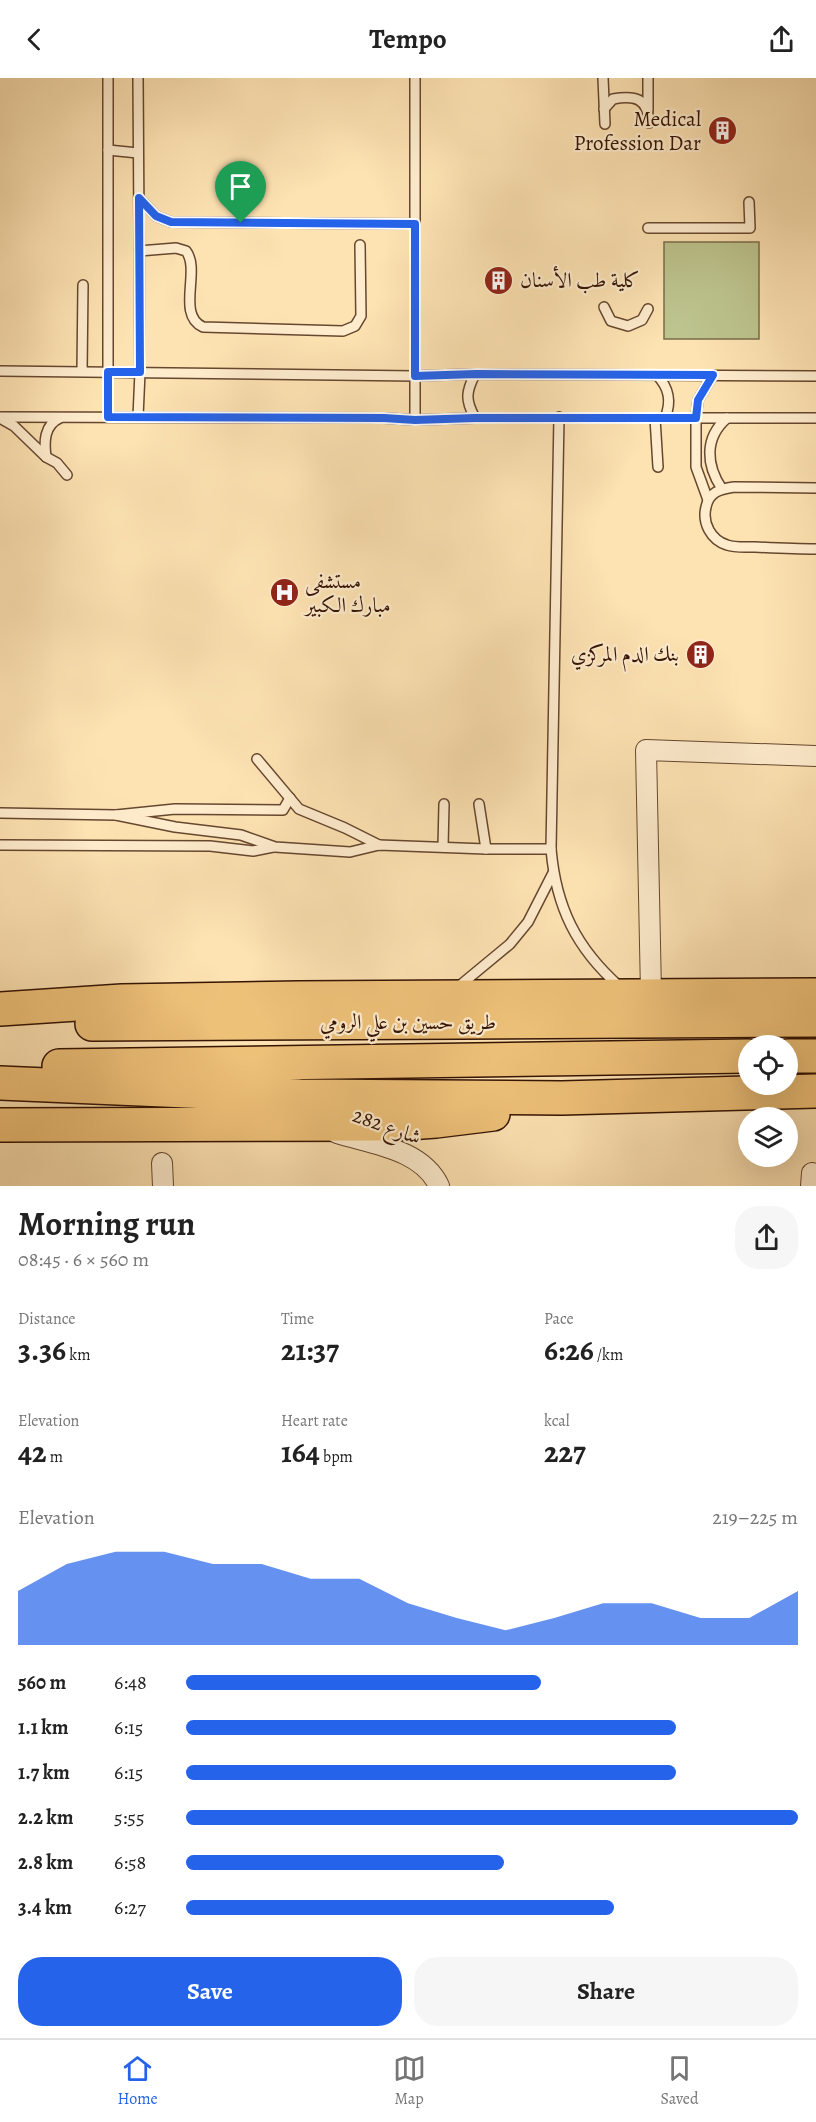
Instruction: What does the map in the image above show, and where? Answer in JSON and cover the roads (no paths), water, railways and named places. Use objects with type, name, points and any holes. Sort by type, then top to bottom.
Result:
[{"type":"highway","points":[[0,1009],[74,1003],[167,1000],[641,994],[762,990],[816,983]]},
{"type":"highway","points":[[641,994],[816,995]]},
{"type":"highway","name":"طريق حسين بن علي الرومي","points":[[0,1019],[105,1024],[816,1020]]},
{"type":"highway","name":"طريق حسين بن علي الرومي","points":[[0,1066],[738,1056]]},
{"type":"highway","points":[[798,1056],[816,1056]]},
{"type":"highway","points":[[0,1083],[288,1095],[562,1098],[816,1091]]},
{"type":"highway","points":[[0,1125],[394,1124],[479,1116],[562,1098]]},
{"type":"street","points":[[641,994],[646,750],[816,756]]},
{"type":"street","name":"شارع 282","points":[[308,1124],[406,1154],[435,1177],[439,1186]]},
{"type":"street","points":[[162,1163],[163,1186]]},
{"type":"lane","points":[[108,78],[108,417]]},
{"type":"lane","points":[[138,78],[140,372],[138,417]]},
{"type":"lane","points":[[415,78],[415,420]]},
{"type":"lane","points":[[603,78],[605,124]]},
{"type":"lane","points":[[648,78],[649,123]]},
{"type":"lane","points":[[604,109],[613,99],[626,96],[640,100],[648,110]]},
{"type":"lane","points":[[108,150],[138,153]]},
{"type":"lane","points":[[139,198],[156,216],[171,222],[415,224]]},
{"type":"lane","points":[[648,228],[750,228],[749,202]]},
{"type":"lane","points":[[139,251],[177,248],[186,251],[190,259],[190,311],[195,321],[203,327],[343,331],[355,326],[361,316],[360,245]]},
{"type":"lane","points":[[82,371],[83,285]]},
{"type":"lane","points":[[604,307],[611,321],[628,326],[642,320],[648,309]]},
{"type":"lane","points":[[0,371],[415,376],[476,374],[816,376]]},
{"type":"lane","points":[[475,418],[467,399],[470,383],[476,374]]},
{"type":"lane","points":[[657,375],[667,387],[669,395],[668,411],[660,418],[658,467]]},
{"type":"lane","points":[[713,375],[698,400],[696,418],[696,467],[708,500],[705,519],[708,528],[713,536],[729,546],[816,549]]},
{"type":"lane","points":[[46,457],[44,442],[48,431],[53,421],[63,417]]},
{"type":"lane","points":[[559,417],[551,849],[553,873],[561,907],[580,943],[604,972],[641,994]]},
{"type":"lane","points":[[0,418],[384,418],[415,420],[559,417],[816,418]]},
{"type":"lane","points":[[0,418],[14,426],[46,457],[57,463],[67,475]]},
{"type":"lane","points":[[722,489],[710,467],[710,456],[712,439],[727,418]]},
{"type":"lane","points":[[708,500],[714,493],[734,487],[816,488]]},
{"type":"lane","points":[[257,759],[299,809],[379,845]]},
{"type":"lane","points":[[0,813],[116,815],[175,809],[283,810],[290,798]]},
{"type":"lane","points":[[443,847],[444,804]]},
{"type":"lane","points":[[478,804],[486,849]]},
{"type":"lane","points":[[116,815],[175,827],[241,835],[275,847]]},
{"type":"lane","points":[[0,845],[210,846],[254,851],[275,847],[350,852],[379,845],[551,849]]},
{"type":"lane","points":[[445,997],[510,944],[528,922],[553,873]]},
{"type":"place","name":"Medical Profession Dar","points":[[722,131]]},
{"type":"place","name":"كلية طب الأسنان","points":[[499,280]]},
{"type":"place","name":"مستشفى مبارك الكبير","points":[[284,593]]},
{"type":"place","name":"بنك الدم المركزي","points":[[700,654]]}]
